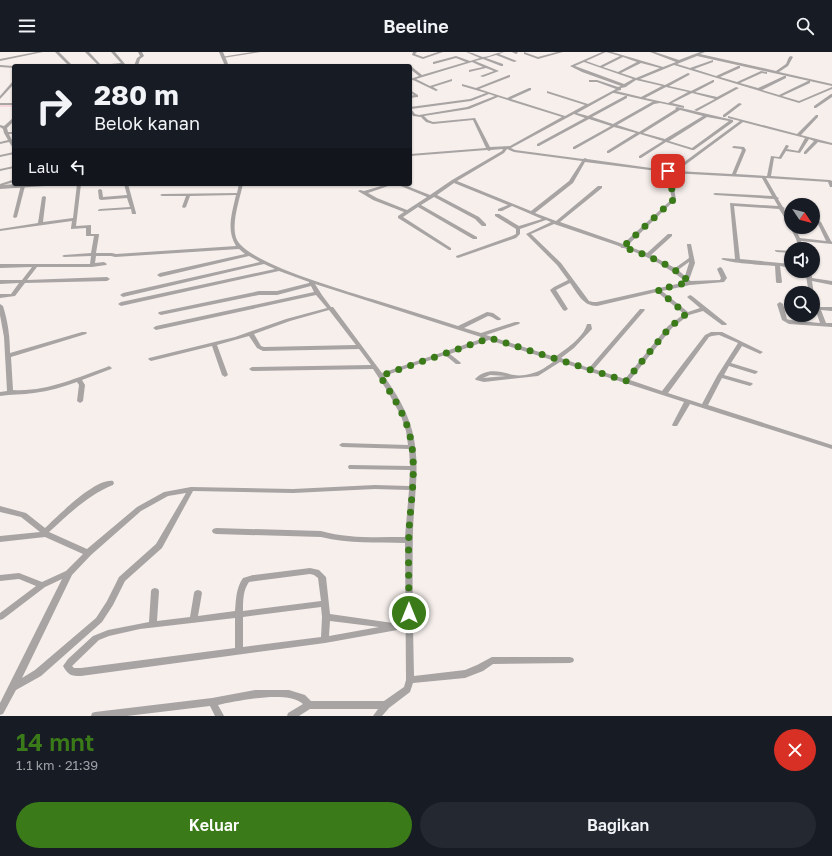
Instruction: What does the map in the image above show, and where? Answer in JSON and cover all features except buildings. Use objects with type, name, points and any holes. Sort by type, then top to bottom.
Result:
[{"type":"street","points":[[0,60],[40,52]]},
{"type":"street","points":[[57,52],[69,64]]},
{"type":"street","points":[[88,52],[99,64]]},
{"type":"street","points":[[114,52],[123,63],[118,64]]},
{"type":"street","points":[[137,64],[139,58],[142,56],[140,52]]},
{"type":"street","points":[[226,64],[222,54],[259,52]]},
{"type":"street","points":[[415,52],[413,54],[423,58],[441,52]]},
{"type":"street","points":[[468,52],[502,65]]},
{"type":"street","points":[[491,52],[515,61]]},
{"type":"street","points":[[412,79],[502,52]]},
{"type":"street","points":[[529,52],[525,53],[538,58],[561,52]]},
{"type":"street","points":[[625,86],[572,66],[606,52],[663,68]]},
{"type":"street","points":[[646,52],[680,62]]},
{"type":"street","points":[[652,52],[661,56]]},
{"type":"street","points":[[412,155],[489,150],[514,146],[636,79],[703,52]]},
{"type":"street","points":[[698,55],[832,87]]},
{"type":"street","points":[[600,67],[624,56]]},
{"type":"street","points":[[434,63],[456,57],[497,71],[482,76]]},
{"type":"street","points":[[776,73],[787,65],[791,57]]},
{"type":"street","points":[[690,69],[712,60]]},
{"type":"street","points":[[583,61],[636,79],[717,98]]},
{"type":"street","points":[[618,73],[641,61]]},
{"type":"street","points":[[674,64],[715,79],[737,83],[800,102],[832,87]]},
{"type":"street","points":[[0,66],[12,67]]},
{"type":"street","points":[[470,71],[486,67]]},
{"type":"street","points":[[668,104],[739,67]]},
{"type":"street","points":[[412,69],[421,76]]},
{"type":"street","points":[[737,83],[763,72],[832,87]]},
{"type":"street","points":[[642,98],[688,74]]},
{"type":"street","points":[[476,89],[509,76]]},
{"type":"street","points":[[758,90],[784,77]]},
{"type":"street","points":[[412,79],[436,90]]},
{"type":"street","points":[[430,87],[452,80]]},
{"type":"street","points":[[590,81],[597,81],[620,89]]},
{"type":"street","points":[[779,96],[810,82]]},
{"type":"street","points":[[0,98],[12,84]]},
{"type":"street","points":[[463,85],[565,117]]},
{"type":"street","points":[[507,99],[530,88]]},
{"type":"street","points":[[696,110],[736,88]]},
{"type":"street","points":[[548,92],[588,105]]},
{"type":"street","points":[[614,92],[724,116],[799,134],[832,144]]},
{"type":"street","points":[[412,93],[417,96],[412,97]]},
{"type":"street","points":[[412,112],[471,100],[490,93]]},
{"type":"street","points":[[815,107],[832,95]]},
{"type":"street","points":[[412,113],[416,116],[422,116],[468,108],[498,96]]},
{"type":"street","points":[[538,145],[626,97]]},
{"type":"street","points":[[573,113],[615,125],[693,149],[732,121],[653,102],[615,125],[574,148]]},
{"type":"street","points":[[0,104],[12,104]]},
{"type":"street","points":[[724,116],[740,104]]},
{"type":"street","points":[[608,152],[680,109]]},
{"type":"street","points":[[640,157],[707,115]]},
{"type":"street","points":[[422,116],[427,121],[433,123],[474,119],[489,150]]},
{"type":"street","points":[[799,134],[818,116]]},
{"type":"street","points":[[670,171],[742,121]]},
{"type":"street","points":[[6,130],[12,122]]},
{"type":"street","points":[[0,126],[12,132]]},
{"type":"street","points":[[0,143],[11,139],[6,130]]},
{"type":"street","points":[[769,177],[772,157],[780,158],[786,148],[799,152],[808,137]]},
{"type":"street","points":[[805,153],[817,140]]},
{"type":"street","points":[[733,176],[744,150],[743,148],[734,147]]},
{"type":"street","points":[[506,148],[514,151],[670,171],[831,181],[832,186]]},
{"type":"street","points":[[449,249],[400,217],[454,181],[503,152],[506,148]]},
{"type":"street","points":[[0,156],[12,153]]},
{"type":"street","points":[[531,213],[572,182],[585,159]]},
{"type":"street","points":[[0,170],[12,167]]},
{"type":"street","points":[[623,247],[674,199],[670,171]]},
{"type":"street","points":[[763,177],[783,208]]},
{"type":"street","points":[[454,181],[545,219],[648,255],[688,281]]},
{"type":"street","points":[[0,186],[12,182]]},
{"type":"street","points":[[0,186],[23,186],[15,217]]},
{"type":"street","points":[[79,186],[75,219],[72,228],[89,226],[88,235],[97,235],[95,255],[92,265]]},
{"type":"street","points":[[126,186],[134,214]]},
{"type":"street","points":[[241,186],[233,218],[233,236],[240,247],[250,254],[280,269],[312,283],[558,359],[832,447]]},
{"type":"street","points":[[384,186],[362,192],[407,212]]},
{"type":"street","points":[[404,186],[432,196],[477,218],[484,225]]},
{"type":"street","points":[[600,187],[556,223],[528,234],[560,264],[583,298],[592,304],[658,290],[688,281],[722,281],[724,278],[720,269]]},
{"type":"street","points":[[100,190],[101,199],[129,196]]},
{"type":"street","points":[[162,195],[188,196],[239,194]]},
{"type":"street","points":[[715,194],[777,198]]},
{"type":"street","points":[[184,208],[188,196]]},
{"type":"street","points":[[40,224],[44,197]]},
{"type":"street","points":[[738,261],[732,204],[783,208]]},
{"type":"street","points":[[418,205],[474,238]]},
{"type":"street","points":[[500,210],[511,205]]},
{"type":"street","points":[[100,210],[132,208]]},
{"type":"street","points":[[497,215],[518,228]]},
{"type":"street","points":[[0,230],[75,219]]},
{"type":"street","points":[[518,228],[545,219]]},
{"type":"street","points":[[820,224],[831,243]]},
{"type":"street","points":[[458,257],[514,237],[518,234],[518,228]]},
{"type":"street","points":[[796,234],[799,242]]},
{"type":"street","points":[[648,255],[670,235]]},
{"type":"street","points":[[798,239],[831,243]]},
{"type":"street","points":[[688,281],[691,268],[689,245]]},
{"type":"street","points":[[64,256],[129,256],[240,247]]},
{"type":"street","points":[[778,251],[784,251]]},
{"type":"street","points":[[160,275],[250,254]]},
{"type":"street","points":[[674,271],[691,259]]},
{"type":"street","points":[[723,259],[784,265]]},
{"type":"street","points":[[123,295],[265,262]]},
{"type":"street","points":[[0,266],[104,264]]},
{"type":"street","points":[[777,264],[779,282]]},
{"type":"street","points":[[0,296],[13,295],[22,281],[35,266]]},
{"type":"street","points":[[121,304],[280,269]]},
{"type":"street","points":[[0,282],[107,279]]},
{"type":"street","points":[[811,286],[809,279],[832,283]]},
{"type":"street","points":[[564,309],[553,290],[571,281]]},
{"type":"street","points":[[312,283],[380,376],[403,415],[412,447],[413,468],[404,627],[410,680],[407,689],[386,705],[377,716]]},
{"type":"street","points":[[161,313],[259,293],[277,293],[312,283]]},
{"type":"street","points":[[658,290],[686,314]]},
{"type":"street","points":[[156,328],[318,293]]},
{"type":"street","points":[[690,298],[724,324]]},
{"type":"street","points":[[780,304],[785,320],[789,322],[832,325]]},
{"type":"street","points":[[0,306],[3,339],[8,356],[7,364],[10,392]]},
{"type":"street","points":[[151,359],[251,334],[288,320],[331,308]]},
{"type":"street","points":[[820,308],[832,309]]},
{"type":"street","points":[[626,381],[670,327],[686,314],[704,309]]},
{"type":"street","points":[[590,370],[642,310]]},
{"type":"street","points":[[459,328],[487,314],[491,314],[498,319]]},
{"type":"street","points":[[820,314],[824,325]]},
{"type":"street","points":[[481,335],[517,323]]},
{"type":"street","points":[[514,377],[536,375],[572,347],[589,329],[589,325]]},
{"type":"street","points":[[8,356],[84,333]]},
{"type":"street","points":[[664,393],[707,336],[711,334],[720,333],[740,344],[760,352]]},
{"type":"street","points":[[251,334],[258,347],[263,349],[359,347]]},
{"type":"street","points":[[380,376],[490,338]]},
{"type":"street","points":[[214,344],[225,375]]},
{"type":"street","points":[[704,406],[720,376],[740,344]]},
{"type":"street","points":[[447,354],[458,363]]},
{"type":"street","points":[[728,364],[755,372]]},
{"type":"street","points":[[252,369],[374,367]]},
{"type":"street","points":[[0,394],[10,392],[26,392],[109,368]]},
{"type":"street","points":[[720,376],[750,384]]},
{"type":"street","points":[[78,378],[82,385],[80,401]]},
{"type":"street","points":[[675,425],[688,401]]},
{"type":"street","points":[[342,445],[412,447]]},
{"type":"street","points":[[351,467],[413,468]]},
{"type":"street","points":[[0,540],[45,533],[91,492],[101,486],[111,483]]},
{"type":"street","points":[[0,711],[69,573],[88,552],[139,509],[166,494],[191,489],[293,491],[375,487],[412,488]]},
{"type":"street","points":[[13,686],[38,672],[99,620],[110,603],[122,579],[160,546],[191,489]]},
{"type":"street","points":[[0,509],[23,515],[45,533],[88,552]]},
{"type":"street","points":[[216,531],[321,534],[329,537],[352,539],[409,540]]},
{"type":"street","points":[[239,651],[241,586],[246,580],[316,572],[322,577],[326,617],[325,640]]},
{"type":"street","points":[[0,617],[42,585],[69,573]]},
{"type":"street","points":[[0,578],[19,576],[42,585]]},
{"type":"street","points":[[153,624],[155,591]]},
{"type":"street","points":[[193,620],[198,593]]},
{"type":"street","points":[[324,604],[153,624],[102,635],[67,666],[72,672],[81,672],[325,640],[404,627]]},
{"type":"street","points":[[326,617],[404,627]]},
{"type":"street","points":[[410,680],[465,674],[492,661],[570,660]]},
{"type":"street","points":[[95,716],[146,713],[255,694],[289,694],[302,698],[309,705]]},
{"type":"street","points":[[212,702],[220,716]]},
{"type":"street","points":[[291,716],[309,705],[386,705]]},
{"type":"waterway","points":[[0,106],[12,106]]},
{"type":"route","points":[[409,613],[409,540],[413,468],[412,447],[403,415],[380,376],[490,338],[626,381],[670,327],[686,314],[658,290],[690,283],[648,255],[623,247],[674,199],[668,171]]}]
